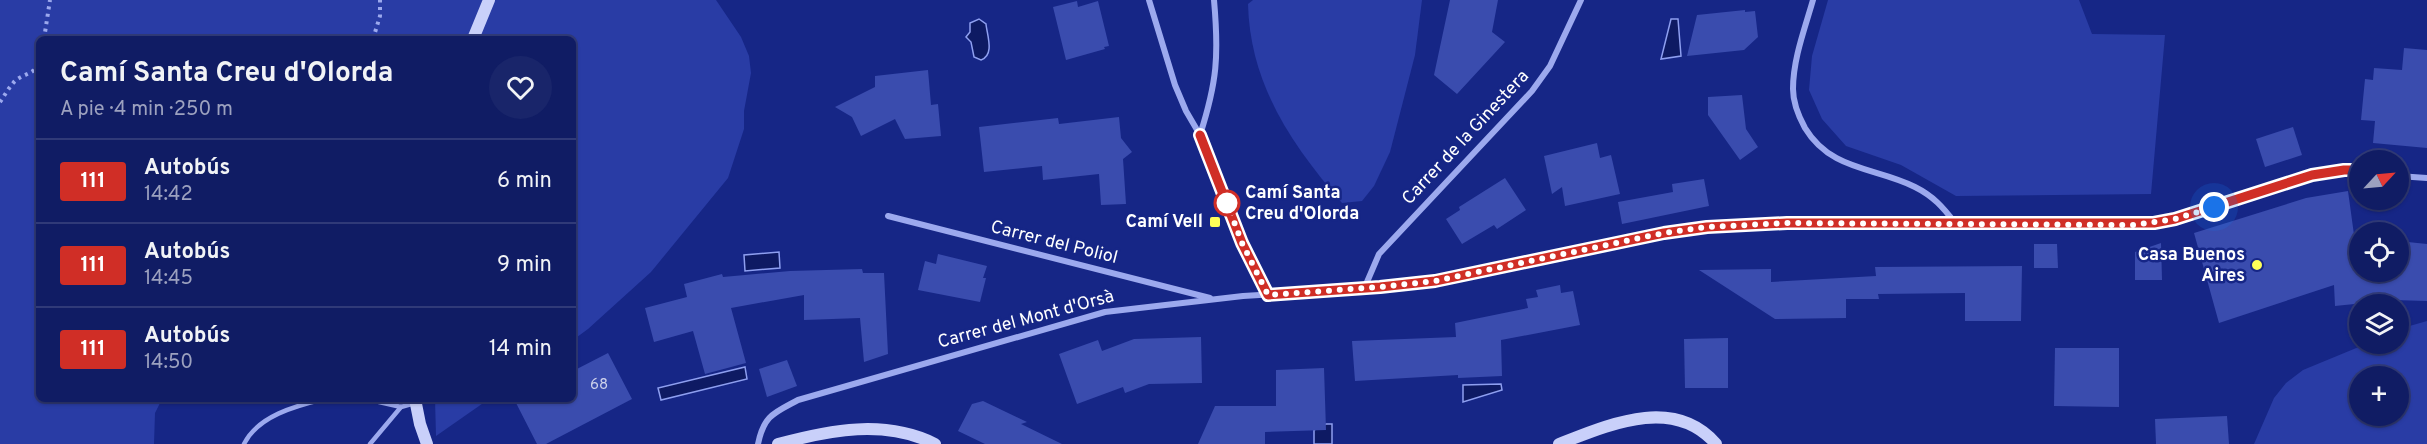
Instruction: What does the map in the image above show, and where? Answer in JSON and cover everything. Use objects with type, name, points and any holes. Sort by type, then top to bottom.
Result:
[{"type":"main road","points":[[474,36],[489,0]]},
{"type":"main road","points":[[415,402],[427,444]]},
{"type":"main road","points":[[1559,444],[1633,418],[1666,418],[1692,424],[1716,444]]},
{"type":"main road","points":[[778,444],[816,434],[859,428],[892,430],[924,438],[935,444]]},
{"type":"street","points":[[1149,0],[1175,85],[1200,135],[1242,243],[1268,295]]},
{"type":"street","points":[[1200,135],[1213,96],[1217,70],[1218,45],[1214,0]]},
{"type":"street","name":"Carrer de la Ginestera","points":[[1364,289],[1378,254],[1532,91],[1550,66],[1581,0]]},
{"type":"street","points":[[1813,0],[1797,60],[1793,91],[1800,119],[1809,134],[1819,147],[1839,160],[1861,170],[1914,186],[1938,201],[1955,223]]},
{"type":"street","name":"Carrer del Mont d'Orsà","points":[[759,444],[762,429],[769,416],[798,400],[1105,312],[1213,299],[1364,289],[1435,281],[1652,236],[1707,227],[1787,223],[2154,223],[2175,219],[2312,175],[2349,170]]},
{"type":"street","points":[[2409,177],[2427,178]]},
{"type":"street","name":"Carrer del Poliol","points":[[888,216],[1213,299]]},
{"type":"lane","points":[[244,444],[247,437],[261,424],[276,416],[316,402]]},
{"type":"lane","points":[[379,402],[401,407]]},
{"type":"lane","points":[[370,444],[401,407],[413,402]]},
{"type":"path","points":[[44,36],[50,0]]},
{"type":"path","points":[[374,36],[380,16],[380,0]]},
{"type":"path","points":[[0,102],[21,76],[36,69]]},
{"type":"shaded area","points":[[0,0],[716,0],[741,37],[749,56],[751,73],[744,111],[744,129],[728,178],[651,272],[576,338],[576,36],[36,36],[36,402],[160,402],[155,413],[154,444],[0,444]]},
{"type":"shaded area","points":[[1253,0],[1422,0],[1415,55],[1390,152],[1374,186],[1362,201],[1342,203],[1290,135],[1265,87],[1256,61],[1248,4]]},
{"type":"shaded area","points":[[1828,0],[2079,0],[2092,34],[2165,35],[2151,194],[1956,196],[1901,165],[1846,146],[1822,119],[1809,90],[1812,56]]},
{"type":"shaded area","points":[[979,19],[986,24],[989,44],[988,54],[981,60],[974,57],[971,42],[966,37],[970,32],[970,23]]},
{"type":"shaded area","points":[[1671,19],[1678,19],[1681,56],[1661,59]]},
{"type":"shaded area","points":[[779,252],[780,268],[745,271],[744,255]]},
{"type":"shaded area","points":[[2427,321],[2427,444],[2254,444],[2274,398],[2286,383],[2303,370],[2349,351],[2349,354],[2409,354],[2409,326]]},
{"type":"shaded area","points":[[745,367],[747,379],[661,400],[658,388]]},
{"type":"shaded area","points":[[1501,384],[1502,390],[1463,402],[1463,385]]},
{"type":"shaded area","points":[[435,402],[485,402],[436,436]]},
{"type":"shaded area","points":[[1326,424],[1332,424],[1332,444],[1314,444],[1314,430]]},
{"type":"building","points":[[1450,0],[1498,0],[1492,32],[1505,42],[1457,94],[1434,75]]},
{"type":"building","points":[[1077,1],[1078,7],[1098,1],[1109,46],[1066,60],[1053,7]]},
{"type":"building","points":[[1745,10],[1745,12],[1755,11],[1758,37],[1744,50],[1687,56],[1697,15]]},
{"type":"building","points":[[2404,48],[2427,50],[2427,148],[2373,143],[2375,121],[2361,120],[2365,79],[2373,80],[2374,68],[2402,70]]},
{"type":"building","points":[[928,70],[931,105],[938,104],[941,136],[905,139],[895,119],[861,136],[852,117],[835,107],[875,87],[875,76]]},
{"type":"building","points":[[1742,95],[1746,129],[1758,147],[1740,160],[1708,115],[1708,97]]},
{"type":"building","points":[[1119,117],[1121,138],[1132,152],[1123,159],[1126,204],[1101,205],[1099,174],[1043,180],[1042,166],[984,172],[979,127],[1058,118],[1059,124]]},
{"type":"building","points":[[2293,127],[2302,155],[2265,167],[2256,139]]},
{"type":"building","points":[[1597,143],[1600,158],[1611,155],[1620,194],[1565,206],[1562,187],[1552,194],[1544,156]]},
{"type":"building","points":[[1505,178],[1526,210],[1497,229],[1494,225],[1462,244],[1446,219],[1460,210],[1459,207]]},
{"type":"building","points":[[1704,179],[1709,206],[1622,224],[1618,202],[1673,192],[1672,184]]},
{"type":"building","points":[[2348,191],[2352,222],[2349,222],[2349,282],[2409,282],[2409,242],[2427,244],[2427,301],[2409,300],[2409,294],[2349,294],[2349,305],[2335,306],[2334,285],[2219,323],[2194,233],[2306,198]]},
{"type":"building","points":[[2161,243],[2162,280],[2135,280],[2135,252]]},
{"type":"building","points":[[2034,244],[2057,244],[2058,268],[2034,268]]},
{"type":"building","points":[[938,254],[987,266],[980,302],[918,290],[925,261],[936,264]]},
{"type":"building","points":[[2022,266],[2021,321],[1965,321],[1965,293],[1878,294],[1879,299],[1846,299],[1846,318],[1775,319],[1699,270],[1771,269],[1771,282],[1876,276],[1875,267]]},
{"type":"building","points":[[862,269],[863,273],[884,273],[888,354],[864,362],[860,318],[804,320],[804,295],[731,308],[746,363],[705,374],[693,331],[654,342],[645,308],[687,297],[684,284],[722,274],[723,277],[790,271]]},
{"type":"building","points":[[1560,285],[1561,293],[1573,291],[1580,325],[1501,340],[1502,376],[1458,378],[1458,375],[1355,381],[1352,341],[1456,337],[1455,323],[1528,308],[1526,299],[1538,297],[1536,290]]},
{"type":"building","points":[[1201,337],[1202,383],[1149,384],[1125,393],[1123,387],[1077,404],[1059,354],[1098,340],[1102,351],[1134,339]]},
{"type":"building","points":[[1728,338],[1728,388],[1685,388],[1684,339]]},
{"type":"building","points":[[2055,348],[2119,348],[2119,407],[2054,406]]},
{"type":"building","points":[[608,353],[632,399],[546,444],[537,444],[516,402],[576,402],[576,369]]},
{"type":"building","points":[[787,360],[797,386],[767,397],[759,369]]},
{"type":"building","points":[[1324,368],[1326,430],[1265,432],[1265,444],[1198,444],[1215,406],[1276,406],[1276,370]]},
{"type":"building","points":[[983,401],[1027,422],[1021,424],[1062,444],[985,444],[958,431],[972,404]]},
{"type":"building","points":[[2227,416],[2229,444],[2156,444],[2155,419]]},
{"type":"bus line","name":"111","points":[[1200,135],[1242,243],[1268,295],[1435,281],[1664,233],[1707,227],[1787,223],[2133,225],[2154,223],[2175,219],[2312,175],[2328,171],[2349,170]]},
{"type":"place","name":"Camí Santa Creu d'Olorda","points":[[1227,203]]},
{"type":"place","name":"Camí Vell","points":[[1215,222]]},
{"type":"place","name":"Casa Buenos Aires","points":[[2257,265]]},
{"type":"route","points":[[1227,203],[1242,243],[1268,295],[1435,281],[1664,233],[1707,227],[1787,223],[2133,225],[2175,219],[2214,207]]}]
